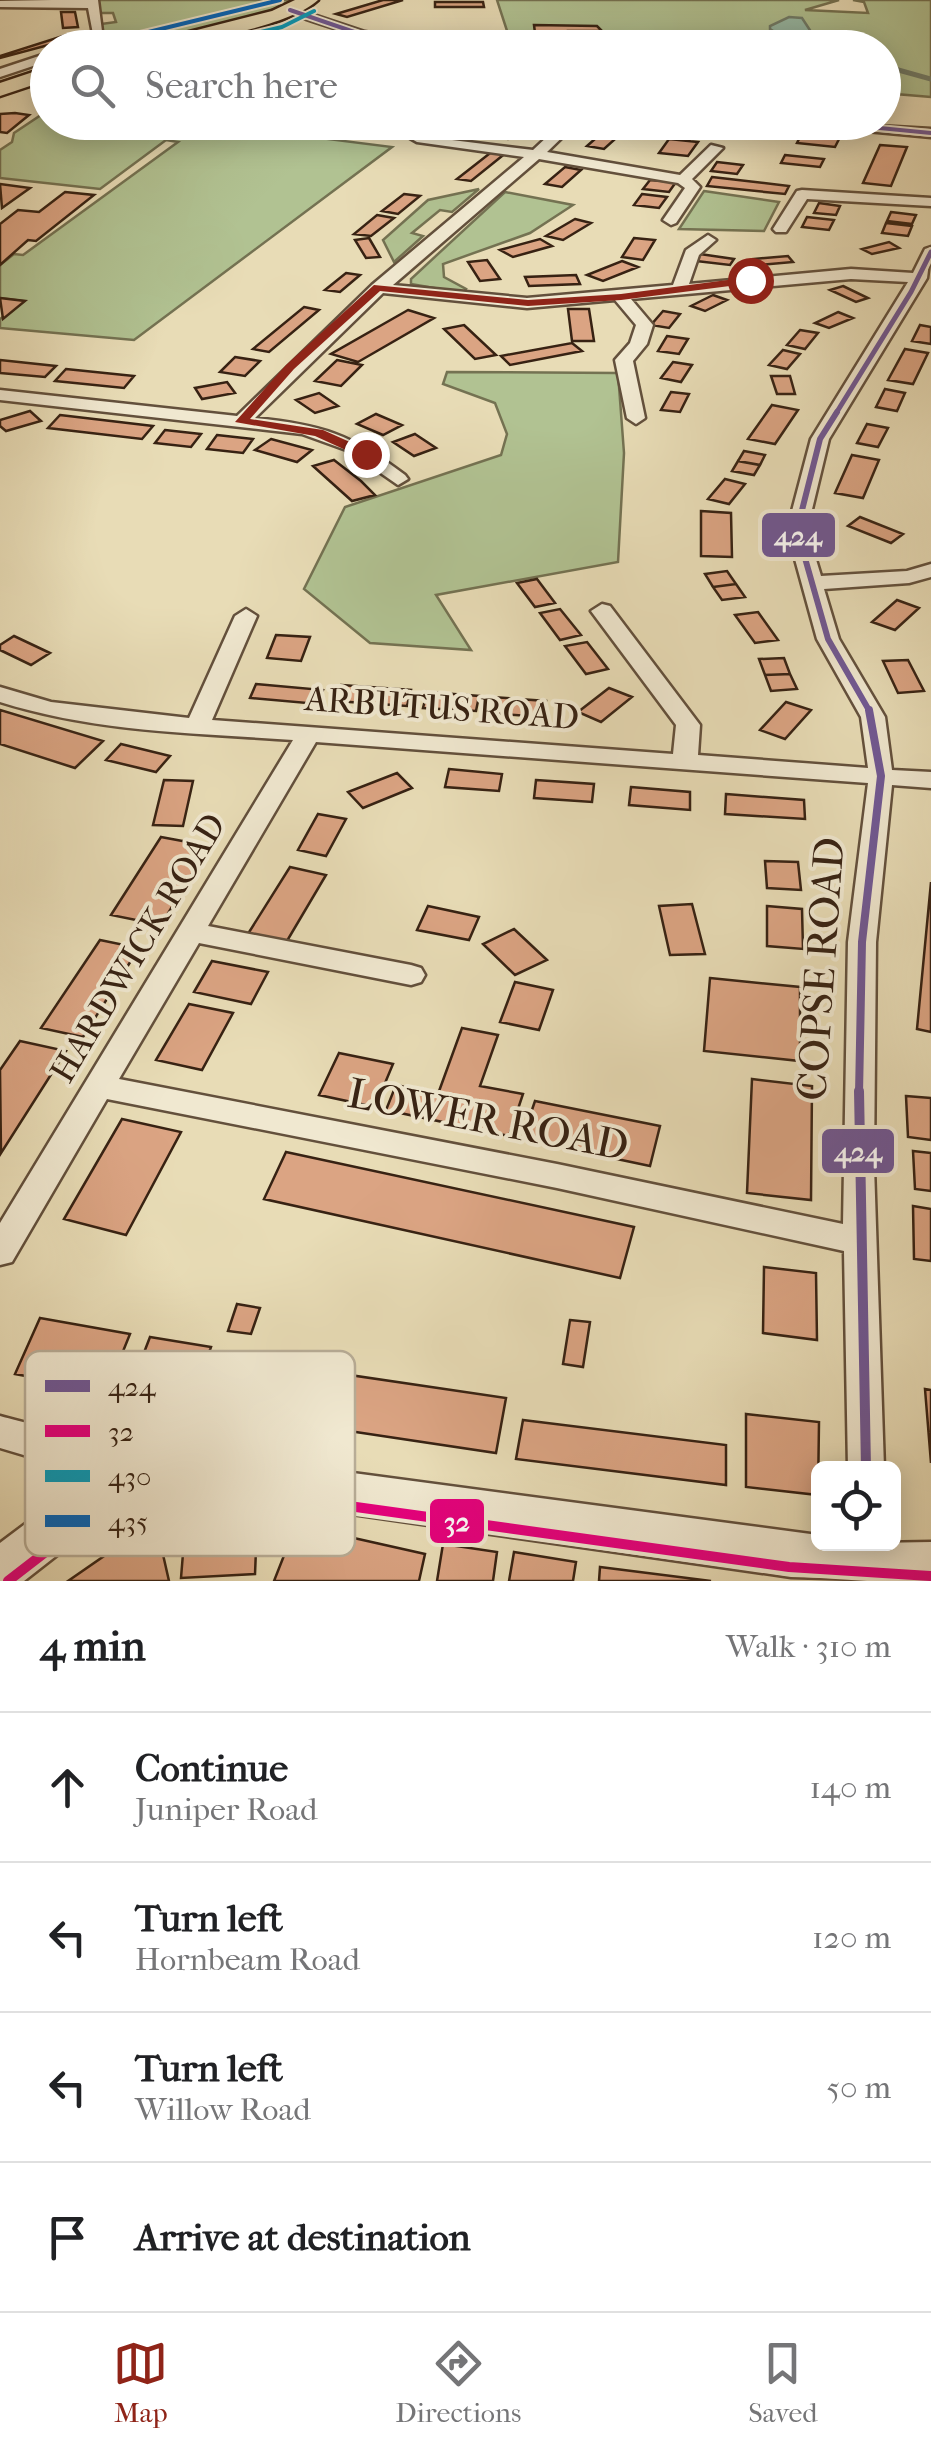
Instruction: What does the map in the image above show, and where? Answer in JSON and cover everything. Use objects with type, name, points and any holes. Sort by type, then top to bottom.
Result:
[{"type":"main road","points":[[209,30],[290,10],[308,0]]},
{"type":"main road","points":[[0,90],[30,79]]},
{"type":"street","points":[[0,4],[44,1],[64,6],[92,2],[98,30]]},
{"type":"street","points":[[290,10],[348,30]]},
{"type":"street","points":[[0,73],[30,62]]},
{"type":"street","points":[[0,73],[30,75]]},
{"type":"street","points":[[901,130],[931,133]]},
{"type":"street","points":[[432,140],[683,180],[693,187],[671,220]]},
{"type":"street","points":[[241,422],[290,367],[553,140]]},
{"type":"street","points":[[683,180],[716,148]]},
{"type":"street","points":[[781,229],[802,194],[808,174]]},
{"type":"street","points":[[802,194],[931,202]]},
{"type":"street","points":[[678,290],[692,253],[708,240]]},
{"type":"street","points":[[378,288],[528,303],[850,274],[924,276]]},
{"type":"street","name":"COPSE ROAD","points":[[866,1461],[859,1241],[862,942],[881,776],[873,718],[828,639],[797,530],[820,439],[924,276]]},
{"type":"street","points":[[621,297],[645,325],[638,344],[624,360],[636,418]]},
{"type":"street","points":[[0,395],[331,436],[356,447],[398,479]]},
{"type":"street","points":[[810,583],[909,576],[931,570]]},
{"type":"street","points":[[602,611],[688,725],[685,762]]},
{"type":"street","points":[[198,726],[246,616]]},
{"type":"street","name":"ARBUTUS ROAD","points":[[0,694],[81,715],[198,726],[931,780]]},
{"type":"street","name":"HARDWICK ROAD","points":[[0,1252],[310,734]]},
{"type":"street","points":[[191,932],[411,974]]},
{"type":"street","name":"LOWER ROAD","points":[[98,1086],[557,1176],[859,1241]]},
{"type":"street","points":[[0,1432],[25,1439]]},
{"type":"street","points":[[355,1494],[772,1552],[872,1552],[931,1564]]},
{"type":"street","points":[[0,1571],[25,1552]]},
{"type":"shaded area","points":[[97,0],[293,0],[206,30],[102,30],[101,24],[116,22],[113,13],[100,13]]},
{"type":"shaded area","points":[[497,0],[839,0],[805,10],[868,13],[864,2],[853,0],[931,0],[931,97],[901,94],[901,30],[507,30]]},
{"type":"shaded area","points":[[789,17],[802,18],[810,30],[772,30],[770,26]]},
{"type":"shaded area","points":[[30,122],[30,140],[166,140],[100,189],[0,178],[0,150],[12,142],[14,133]]},
{"type":"shaded area","points":[[166,140],[336,140],[392,147],[134,340],[0,328],[0,319],[24,301],[0,298],[0,265],[14,254],[23,255],[178,142]]},
{"type":"shaded area","points":[[479,189],[452,212],[440,210],[412,233],[423,236],[394,262],[383,240],[428,200]]},
{"type":"shaded area","points":[[704,191],[779,202],[764,231],[679,229]]},
{"type":"shaded area","points":[[505,192],[573,205],[530,233],[443,264],[444,277],[466,289],[463,293],[411,284],[411,279]]},
{"type":"shaded area","points":[[447,372],[618,373],[624,453],[618,562],[436,595],[471,650],[370,643],[304,589],[345,507],[501,455],[507,434],[495,403],[443,384]]},
{"type":"building","points":[[383,0],[403,0],[347,17],[336,14]]},
{"type":"building","points":[[435,2],[483,2],[484,7],[435,7]]},
{"type":"building","points":[[61,12],[75,12],[78,27],[63,28]]},
{"type":"building","points":[[534,25],[597,26],[601,30],[535,30]]},
{"type":"building","points":[[30,46],[30,50],[0,56]]},
{"type":"building","points":[[0,114],[29,115],[7,133],[0,132]]},
{"type":"building","points":[[594,140],[614,140],[604,149],[587,146]]},
{"type":"building","points":[[668,140],[698,142],[688,156],[659,153]]},
{"type":"building","points":[[798,140],[838,140],[835,147],[797,143]]},
{"type":"building","points":[[880,145],[907,147],[891,186],[863,183]]},
{"type":"building","points":[[494,150],[507,152],[471,181],[457,179]]},
{"type":"building","points":[[785,155],[824,159],[820,167],[781,163]]},
{"type":"building","points":[[717,162],[743,165],[737,174],[711,171]]},
{"type":"building","points":[[565,167],[581,170],[562,187],[545,184]]},
{"type":"building","points":[[712,177],[789,186],[785,194],[707,186]]},
{"type":"building","points":[[650,180],[676,182],[669,192],[643,189]]},
{"type":"building","points":[[0,184],[30,188],[2,208]]},
{"type":"building","points":[[65,192],[94,195],[36,241],[28,240],[0,265],[0,224],[18,210],[39,212]]},
{"type":"building","points":[[404,194],[420,196],[398,214],[382,211]]},
{"type":"building","points":[[642,194],[667,197],[659,208],[634,205]]},
{"type":"building","points":[[819,203],[840,206],[836,215],[814,213]]},
{"type":"building","points":[[891,212],[916,215],[912,224],[887,221]]},
{"type":"building","points":[[377,215],[394,218],[371,236],[354,234]]},
{"type":"building","points":[[807,217],[834,220],[829,230],[802,227]]},
{"type":"building","points":[[575,219],[591,223],[563,240],[546,236]]},
{"type":"building","points":[[886,223],[912,226],[908,236],[882,233]]},
{"type":"building","points":[[369,238],[380,257],[366,258],[355,240]]},
{"type":"building","points":[[634,238],[655,240],[643,260],[622,257]]},
{"type":"building","points":[[540,239],[552,246],[513,257],[500,250]]},
{"type":"building","points":[[889,242],[899,248],[872,254],[862,249]]},
{"type":"building","points":[[700,254],[734,259],[730,265],[696,261]]},
{"type":"building","points":[[788,256],[793,262],[760,265],[754,259]]},
{"type":"building","points":[[487,260],[500,279],[480,281],[468,262]]},
{"type":"building","points":[[622,261],[638,267],[603,281],[587,275]]},
{"type":"building","points":[[346,273],[360,275],[340,292],[325,290]]},
{"type":"building","points":[[576,275],[580,284],[529,286],[525,277]]},
{"type":"building","points":[[843,286],[868,298],[856,302],[830,290]]},
{"type":"building","points":[[713,295],[727,300],[705,311],[691,306]]},
{"type":"building","points":[[0,298],[25,301],[3,319]]},
{"type":"building","points":[[304,307],[319,310],[269,352],[253,349]]},
{"type":"building","points":[[568,309],[589,309],[594,341],[572,341]]},
{"type":"building","points":[[408,310],[434,318],[358,362],[331,354]]},
{"type":"building","points":[[663,311],[680,314],[669,328],[651,325]]},
{"type":"building","points":[[838,312],[853,318],[829,328],[815,323]]},
{"type":"building","points":[[464,325],[496,355],[475,359],[444,329]]},
{"type":"building","points":[[920,325],[931,327],[931,344],[912,341]]},
{"type":"building","points":[[800,330],[818,333],[805,349],[787,345]]},
{"type":"building","points":[[667,336],[688,339],[679,354],[658,351]]},
{"type":"building","points":[[572,343],[582,351],[510,365],[501,356]]},
{"type":"building","points":[[905,349],[928,353],[913,384],[888,380]]},
{"type":"building","points":[[783,350],[800,354],[787,369],[769,365]]},
{"type":"building","points":[[235,357],[260,361],[245,376],[220,372]]},
{"type":"building","points":[[0,360],[56,366],[45,377],[0,373]]},
{"type":"building","points":[[337,360],[362,365],[341,386],[315,381]]},
{"type":"building","points":[[673,362],[692,365],[681,382],[661,378]]},
{"type":"building","points":[[66,369],[134,376],[124,388],[55,381]]},
{"type":"building","points":[[771,376],[790,376],[795,394],[777,394]]},
{"type":"building","points":[[227,382],[235,393],[202,399],[195,388]]},
{"type":"building","points":[[885,389],[905,393],[897,411],[876,407]]},
{"type":"building","points":[[671,392],[689,394],[680,412],[661,410]]},
{"type":"building","points":[[319,393],[338,406],[315,413],[296,400]]},
{"type":"building","points":[[772,405],[798,410],[775,444],[748,439]]},
{"type":"building","points":[[30,411],[41,421],[6,431],[0,426],[0,420]]},
{"type":"building","points":[[376,414],[402,425],[383,435],[357,424]]},
{"type":"building","points":[[60,415],[153,426],[142,439],[48,428]]},
{"type":"building","points":[[867,424],[888,428],[878,447],[857,443]]},
{"type":"building","points":[[165,430],[201,434],[191,447],[155,443]]},
{"type":"building","points":[[415,434],[436,448],[414,456],[393,442]]},
{"type":"building","points":[[217,435],[253,439],[243,453],[207,449]]},
{"type":"building","points":[[271,439],[312,450],[297,462],[255,450]]},
{"type":"building","points":[[744,451],[765,455],[760,465],[738,461]]},
{"type":"building","points":[[852,455],[879,460],[863,498],[835,493]]},
{"type":"building","points":[[334,460],[375,495],[352,501],[313,466]]},
{"type":"building","points":[[738,461],[760,465],[754,475],[732,471]]},
{"type":"building","points":[[725,479],[745,484],[729,504],[708,499]]},
{"type":"building","points":[[701,511],[731,513],[732,557],[701,556]]},
{"type":"building","points":[[860,517],[903,534],[891,543],[848,526]]},
{"type":"building","points":[[727,571],[736,584],[713,587],[705,574]]},
{"type":"building","points":[[537,579],[555,603],[535,607],[517,583]]},
{"type":"building","points":[[736,584],[745,597],[722,600],[713,587]]},
{"type":"building","points":[[897,600],[919,608],[895,630],[872,622]]},
{"type":"building","points":[[560,609],[581,635],[560,640],[540,613]]},
{"type":"building","points":[[758,612],[778,640],[755,643],[735,615]]},
{"type":"building","points":[[276,635],[310,637],[301,661],[267,658]]},
{"type":"building","points":[[14,636],[50,653],[31,665],[0,650],[0,645]]},
{"type":"building","points":[[587,642],[608,669],[586,674],[565,646]]},
{"type":"building","points":[[784,658],[790,674],[765,675],[759,659]]},
{"type":"building","points":[[908,660],[924,691],[898,693],[883,661]]},
{"type":"building","points":[[790,674],[797,689],[771,691],[765,675]]},
{"type":"building","points":[[256,684],[323,690],[318,704],[250,698]]},
{"type":"building","points":[[341,685],[411,690],[407,706],[336,701]]},
{"type":"building","points":[[609,688],[632,697],[601,722],[578,712]]},
{"type":"building","points":[[427,692],[479,696],[476,711],[423,708]]},
{"type":"building","points":[[492,697],[546,701],[543,717],[489,713]]},
{"type":"building","points":[[786,702],[811,710],[785,739],[760,730]]},
{"type":"building","points":[[0,710],[103,741],[75,768],[0,744]]},
{"type":"building","points":[[121,744],[170,756],[156,772],[106,760]]},
{"type":"building","points":[[449,769],[502,774],[499,791],[445,787]]},
{"type":"building","points":[[397,773],[412,788],[363,808],[348,792]]},
{"type":"building","points":[[164,780],[193,781],[183,826],[153,825]]},
{"type":"building","points":[[536,780],[594,784],[592,802],[534,798]]},
{"type":"building","points":[[631,787],[690,792],[690,810],[629,805]]},
{"type":"building","points":[[726,794],[804,800],[805,819],[725,814]]},
{"type":"building","points":[[318,814],[346,819],[326,856],[298,850]]},
{"type":"building","points":[[161,837],[209,846],[161,925],[111,915]]},
{"type":"building","points":[[765,861],[798,862],[801,890],[767,888]]},
{"type":"building","points":[[290,867],[326,875],[284,946],[246,937]]},
{"type":"building","points":[[931,882],[931,1032],[917,1029]]},
{"type":"building","points":[[692,904],[705,954],[670,955],[659,906]]},
{"type":"building","points":[[428,906],[479,917],[469,940],[417,930]]},
{"type":"building","points":[[767,906],[802,909],[803,949],[767,946]]},
{"type":"building","points":[[514,929],[547,960],[515,975],[483,944]]},
{"type":"building","points":[[100,940],[139,948],[83,1037],[41,1028]]},
{"type":"building","points":[[212,961],[268,972],[251,1004],[194,992]]},
{"type":"building","points":[[710,978],[800,987],[800,1061],[704,1051]]},
{"type":"building","points":[[515,982],[553,990],[539,1030],[500,1022]]},
{"type":"building","points":[[189,1004],[233,1013],[202,1070],[156,1060]]},
{"type":"building","points":[[462,1028],[498,1035],[480,1086],[523,1094],[509,1136],[386,1110],[396,1085],[438,1094]]},
{"type":"building","points":[[20,1041],[66,1051],[1,1153],[0,1070]]},
{"type":"building","points":[[339,1053],[393,1064],[375,1107],[319,1095]]},
{"type":"building","points":[[752,1079],[812,1086],[811,1200],[747,1193]]},
{"type":"building","points":[[906,1096],[931,1098],[931,1140],[908,1137]]},
{"type":"building","points":[[535,1101],[660,1126],[650,1166],[522,1139]]},
{"type":"building","points":[[122,1119],[181,1132],[126,1235],[64,1219]]},
{"type":"building","points":[[913,1151],[931,1153],[931,1191],[915,1189]]},
{"type":"building","points":[[286,1152],[634,1227],[620,1278],[264,1199]]},
{"type":"building","points":[[913,1206],[931,1209],[931,1261],[914,1259]]},
{"type":"building","points":[[764,1267],[816,1273],[817,1340],[763,1333]]},
{"type":"building","points":[[237,1304],[260,1308],[251,1334],[228,1331]]},
{"type":"building","points":[[40,1318],[130,1334],[123,1351],[25,1351]]},
{"type":"building","points":[[570,1320],[590,1322],[583,1367],[563,1364]]},
{"type":"building","points":[[150,1337],[211,1347],[210,1351],[145,1351]]},
{"type":"building","points":[[25,1352],[25,1376],[15,1374]]},
{"type":"building","points":[[355,1376],[506,1398],[496,1453],[355,1432]]},
{"type":"building","points":[[925,1389],[931,1390],[931,1463]]},
{"type":"building","points":[[746,1414],[819,1422],[818,1461],[811,1461],[811,1494],[746,1487]]},
{"type":"building","points":[[523,1420],[726,1445],[726,1485],[516,1459]]},
{"type":"building","points":[[355,1538],[425,1554],[419,1581],[274,1581],[284,1556],[355,1556]]},
{"type":"building","points":[[443,1544],[497,1552],[493,1581],[437,1581]]},
{"type":"building","points":[[514,1552],[576,1562],[573,1581],[509,1581]]},
{"type":"building","points":[[104,1556],[163,1556],[169,1581],[68,1581]]},
{"type":"building","points":[[183,1556],[256,1556],[255,1574],[181,1578]]},
{"type":"building","points":[[600,1567],[711,1581],[599,1581]]},
{"type":"waterway","points":[[901,71],[931,79]]},
{"type":"transit line","name":"435","points":[[157,30],[280,0]]},
{"type":"transit line","name":"424","points":[[290,10],[348,30]]},
{"type":"transit line","name":"430","points":[[269,30],[314,11]]},
{"type":"transit line","name":"424","points":[[901,130],[931,133]]},
{"type":"transit line","name":"424","points":[[866,1461],[858,1166],[862,942],[881,776],[873,717],[828,639],[797,530],[820,439],[911,292],[931,252]]},
{"type":"transit line","name":"32","points":[[355,1507],[789,1567],[930,1576]]},
{"type":"transit line","name":"32","points":[[8,1581],[40,1556]]},
{"type":"route","points":[[366,454],[318,432],[241,422],[290,367],[378,288],[528,303],[621,297],[750,280]]}]
